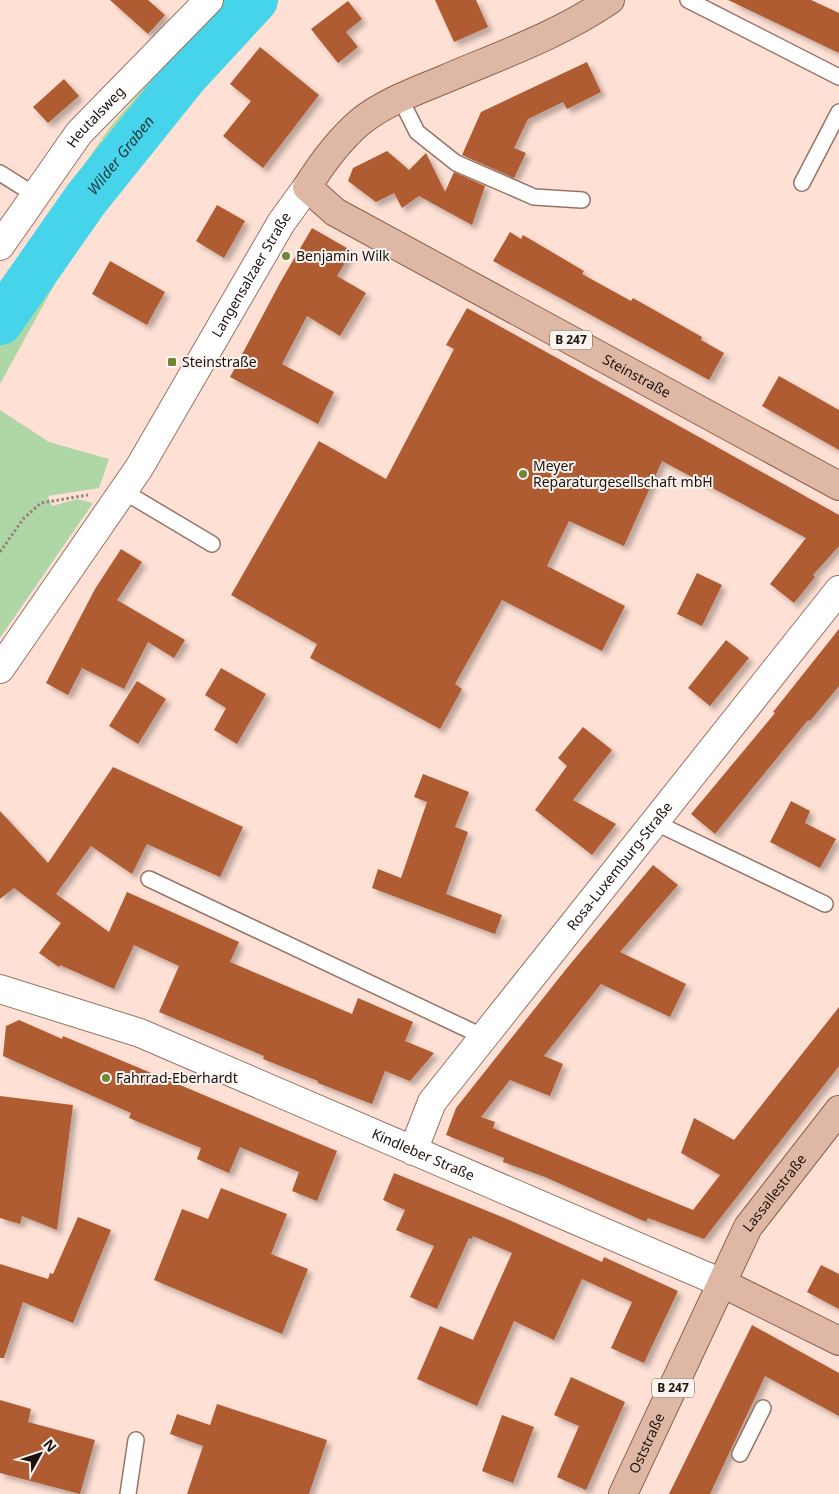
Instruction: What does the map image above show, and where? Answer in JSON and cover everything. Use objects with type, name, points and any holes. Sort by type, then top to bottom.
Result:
[{"type":"main road","name":"Langensalzaer Straße","points":[[307,187],[340,142],[361,122],[400,98],[526,46],[591,13],[610,0]]},
{"type":"main road","name":"Steinstraße","points":[[307,187],[335,212],[839,486]]},
{"type":"main road","name":"Lassallestraße","points":[[722,1283],[748,1227],[839,1110]]},
{"type":"main road","name":"Kindleber Straße","points":[[722,1283],[839,1341]]},
{"type":"main road","name":"Oststraße","points":[[623,1494],[722,1283]]},
{"type":"street","name":"Heutalsweg","points":[[0,246],[79,132],[209,0]]},
{"type":"street","name":"Langensalzaer Straße","points":[[0,669],[123,491],[194,377],[282,223],[307,187]]},
{"type":"street","name":"Rosa-Luxemburg-Straße","points":[[413,1151],[432,1102],[839,590]]},
{"type":"street","name":"Kindleber Straße","points":[[0,989],[140,1034],[722,1283]]},
{"type":"lane","points":[[688,0],[839,77]]},
{"type":"lane","points":[[400,98],[417,132],[456,163],[534,197],[582,200]]},
{"type":"lane","points":[[802,183],[839,112]]},
{"type":"lane","points":[[0,173],[35,195]]},
{"type":"lane","points":[[123,491],[212,544]]},
{"type":"lane","points":[[654,822],[825,904]]},
{"type":"lane","points":[[149,879],[484,1037]]},
{"type":"lane","points":[[740,1454],[763,1408]]},
{"type":"lane","points":[[128,1494],[136,1440]]},
{"type":"path","points":[[0,552],[24,518],[41,503],[62,498],[123,491]]},
{"type":"green space","points":[[224,0],[275,0],[200,81],[101,200],[0,384],[0,287],[110,127],[200,23]]},
{"type":"green space","points":[[0,410],[49,442],[109,459],[99,488],[48,496],[52,506],[77,499],[93,503],[0,638]]},
{"type":"building","points":[[110,0],[148,0],[165,15],[148,34]]},
{"type":"building","points":[[435,0],[476,0],[488,27],[454,42]]},
{"type":"building","points":[[728,0],[811,0],[839,13],[839,53]]},
{"type":"building","points":[[348,1],[362,19],[346,32],[358,47],[338,63],[311,29]]},
{"type":"building","points":[[260,47],[319,95],[263,168],[223,136],[251,101],[230,84]]},
{"type":"building","points":[[587,62],[601,92],[567,109],[563,102],[528,119],[514,148],[526,153],[514,178],[462,155],[481,112]]},
{"type":"building","points":[[64,79],[79,96],[48,123],[33,107]]},
{"type":"building","points":[[387,151],[409,170],[426,153],[445,192],[454,172],[485,186],[472,225],[419,196],[402,208],[394,193],[376,202],[348,181],[353,168]]},
{"type":"building","points":[[217,205],[245,221],[224,258],[196,241]]},
{"type":"building","points":[[312,228],[352,251],[337,276],[366,293],[340,336],[307,316],[282,364],[334,392],[318,424],[230,377],[281,281]]},
{"type":"building","points":[[510,232],[521,239],[523,235],[584,271],[582,274],[631,301],[633,298],[702,337],[701,340],[724,353],[709,380],[493,261]]},
{"type":"building","points":[[110,261],[165,292],[147,325],[92,294]]},
{"type":"building","points":[[467,308],[839,515],[839,546],[813,575],[815,577],[794,603],[770,584],[806,538],[662,461],[624,546],[569,521],[547,566],[625,606],[602,651],[502,600],[455,684],[462,689],[440,729],[310,658],[317,644],[231,595],[319,441],[386,479],[454,349],[446,345]]},
{"type":"building","points":[[779,376],[839,410],[839,450],[762,406]]},
{"type":"building","points":[[121,549],[142,562],[117,600],[185,640],[174,658],[148,642],[124,689],[82,668],[68,695],[46,683],[95,589]]},
{"type":"building","points":[[697,573],[722,585],[702,626],[677,614]]},
{"type":"building","points":[[839,629],[839,686],[810,721],[808,720],[715,834],[691,814],[775,713],[773,712]]},
{"type":"building","points":[[726,640],[749,658],[710,706],[688,688]]},
{"type":"building","points":[[221,668],[266,694],[237,744],[214,730],[226,708],[205,695]]},
{"type":"building","points":[[137,681],[166,699],[138,744],[109,726]]},
{"type":"building","points":[[583,727],[612,750],[573,800],[616,824],[592,855],[535,810],[567,766],[558,758]]},
{"type":"building","points":[[113,767],[243,827],[220,877],[147,844],[132,874],[91,846],[56,894],[109,932],[127,892],[239,942],[230,962],[352,1014],[358,998],[413,1022],[405,1041],[434,1053],[410,1081],[385,1071],[372,1104],[318,1083],[318,1081],[263,1059],[264,1056],[159,1012],[179,966],[134,945],[114,989],[60,965],[59,967],[39,953],[61,923],[14,888],[0,899],[0,811],[48,863]]},
{"type":"building","points":[[423,774],[469,792],[455,827],[468,832],[446,894],[502,915],[495,934],[372,888],[378,869],[401,878],[427,802],[414,797]]},
{"type":"building","points":[[791,801],[810,811],[805,823],[836,839],[820,868],[770,842]]},
{"type":"building","points":[[653,865],[678,885],[620,952],[686,984],[670,1017],[601,984],[544,1056],[563,1064],[550,1096],[510,1080],[481,1117],[495,1122],[493,1128],[693,1210],[720,1175],[681,1153],[694,1118],[734,1140],[839,1007],[839,1066],[704,1239],[648,1218],[646,1222],[545,1177],[503,1162],[504,1158],[446,1135],[456,1108],[567,968]]},
{"type":"building","points":[[19,1020],[62,1039],[63,1036],[337,1151],[317,1201],[292,1191],[299,1172],[240,1147],[229,1173],[197,1159],[201,1148],[129,1118],[131,1113],[3,1056],[6,1026]]},
{"type":"building","points":[[0,1096],[73,1105],[57,1230],[22,1216],[20,1224],[0,1218]]},
{"type":"building","points":[[394,1173],[507,1219],[602,1262],[604,1257],[678,1291],[644,1363],[611,1348],[632,1302],[582,1279],[554,1340],[514,1321],[477,1406],[417,1379],[440,1326],[473,1340],[512,1253],[473,1236],[472,1239],[469,1238],[437,1309],[410,1297],[434,1246],[396,1230],[405,1210],[383,1200]]},
{"type":"building","points":[[221,1188],[287,1214],[271,1254],[308,1269],[282,1334],[154,1280],[182,1209],[208,1219]]},
{"type":"building","points":[[78,1217],[111,1230],[73,1323],[23,1302],[4,1358],[0,1358],[0,1264],[48,1279],[50,1273],[53,1274]]},
{"type":"building","points":[[821,1265],[839,1274],[839,1309],[807,1292]]},
{"type":"building","points":[[752,1325],[839,1373],[839,1416],[765,1376],[710,1494],[669,1494]]},
{"type":"building","points":[[571,1377],[625,1402],[586,1490],[557,1477],[579,1426],[554,1415]]},
{"type":"building","points":[[0,1400],[31,1409],[28,1422],[95,1440],[80,1494],[0,1473]]},
{"type":"building","points":[[217,1404],[327,1440],[309,1494],[187,1494],[203,1446],[170,1434],[177,1414],[210,1425]]},
{"type":"building","points":[[502,1415],[534,1427],[513,1483],[482,1471]]},
{"type":"waterway","name":"Wilder Graben","points":[[0,322],[86,199],[184,77],[255,0]]},
{"type":"place","name":"Benjamin Wilk","points":[[286,256]]},
{"type":"place","name":"Steinstraße","points":[[172,362]]},
{"type":"place","name":"Meyer Reparaturgesellschaft mbH","points":[[523,474]]},
{"type":"place","name":"Fahrrad-Eberhardt","points":[[106,1078]]}]
